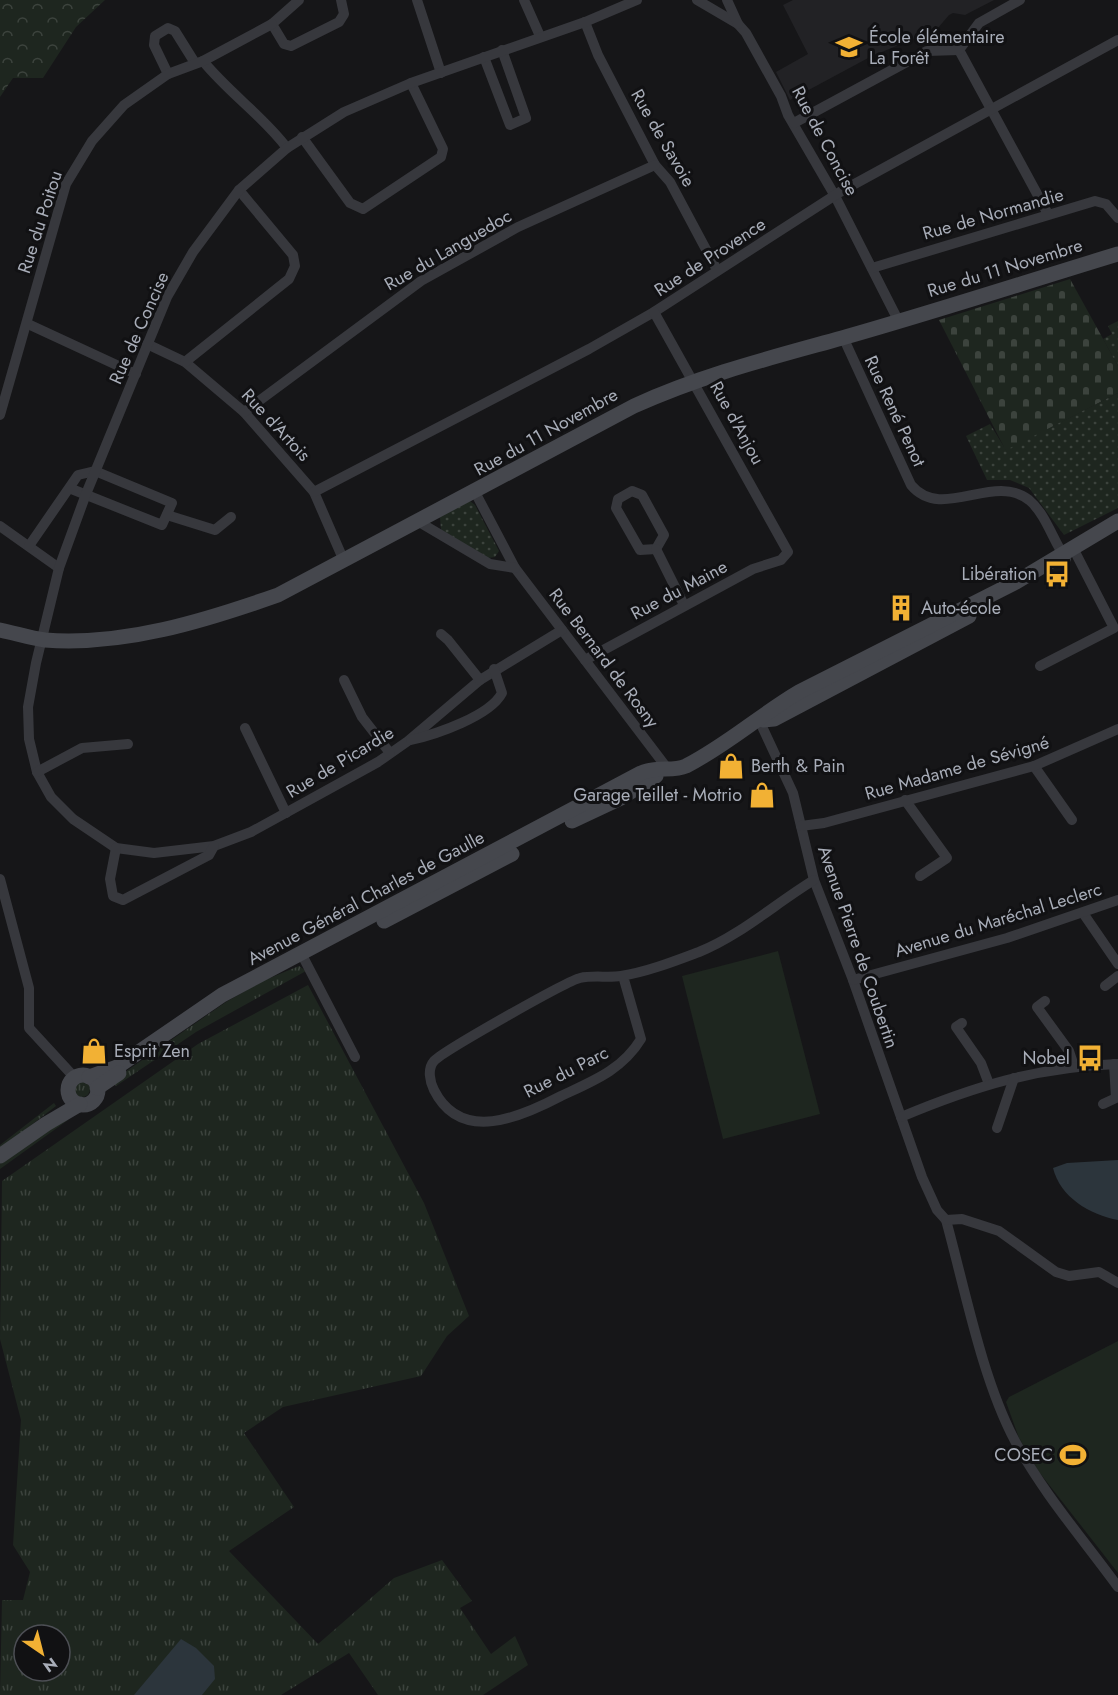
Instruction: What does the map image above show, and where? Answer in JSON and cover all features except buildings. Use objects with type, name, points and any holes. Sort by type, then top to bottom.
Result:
[{"type":"main road","name":"Rue du 11 Novembre","points":[[0,630],[42,639],[81,640],[191,624],[278,595],[419,522],[633,406],[694,381],[777,354],[843,337],[1118,254]]},
{"type":"main road","points":[[1069,553],[1118,521]]},
{"type":"main road","name":"Avenue Général Charles de Gaulle","points":[[80,1104],[93,1101],[87,1081],[117,1067],[222,995],[303,957],[641,773],[651,769],[667,768],[743,720],[774,718],[1020,589],[1069,553],[1118,533]]},
{"type":"main road","points":[[46,1124],[68,1093],[69,1084],[87,1081]]},
{"type":"main road","points":[[68,1093],[72,1101],[80,1104]]},
{"type":"main road","points":[[0,1156],[80,1104]]},
{"type":"street","name":"Rue du Poitou","points":[[0,415],[28,324],[47,245],[66,184],[92,141],[124,105],[168,74],[199,62],[272,24],[299,0]]},
{"type":"street","points":[[272,24],[284,44],[291,46],[301,43],[339,22],[344,14],[340,0]]},
{"type":"street","points":[[417,0],[441,73]]},
{"type":"street","points":[[524,0],[540,36]]},
{"type":"street","name":"Rue de Concise","points":[[42,639],[58,568],[95,471],[167,297],[193,252],[240,190],[302,137],[344,112],[411,83],[585,22],[637,0]]},
{"type":"street","name":"Rue de Concise","points":[[698,0],[738,24],[746,33],[836,195],[898,320]]},
{"type":"street","points":[[727,0],[738,24]]},
{"type":"street","points":[[958,50],[979,23],[1020,0]]},
{"type":"street","name":"Rue de Savoie","points":[[585,22],[598,56],[655,165],[670,182],[717,270]]},
{"type":"street","points":[[168,74],[154,45],[155,36],[168,27],[175,31],[199,62],[270,126],[288,148]]},
{"type":"street","name":"Rue de Provence","points":[[314,492],[654,312],[836,195],[1118,40]]},
{"type":"street","points":[[484,57],[510,125],[526,118],[502,50]]},
{"type":"street","points":[[958,50],[1048,214]]},
{"type":"street","points":[[794,123],[927,51],[958,50]]},
{"type":"street","points":[[302,137],[350,203],[363,209],[441,157],[443,149],[411,83]]},
{"type":"street","name":"Rue du Languedoc","points":[[244,412],[421,281],[518,227],[655,165]]},
{"type":"street","points":[[185,362],[289,279],[295,266],[293,255],[240,190]]},
{"type":"street","name":"Rue de Normandie","points":[[872,268],[1095,201],[1106,204],[1118,218]]},
{"type":"street","name":"Rue d'Anjou","points":[[654,312],[788,552]]},
{"type":"street","points":[[28,324],[136,374]]},
{"type":"street","name":"Rue René Penot","points":[[843,337],[911,485],[917,492],[931,498],[946,500],[998,491],[1020,495],[1036,508],[1069,553],[1114,628],[1040,666]]},
{"type":"street","name":"Rue d'Artois","points":[[147,344],[185,362],[244,412],[314,492],[344,561]]},
{"type":"street","points":[[29,546],[69,488],[78,475],[95,471],[172,503],[162,525],[69,488]]},
{"type":"street","points":[[632,491],[642,495],[664,535],[656,549],[640,550],[616,508],[618,499],[632,491]]},
{"type":"street","name":"Rue Bernard de Rosny","points":[[475,492],[515,568],[667,768]]},
{"type":"street","points":[[167,515],[206,530],[215,530],[231,517]]},
{"type":"street","points":[[419,522],[490,564],[515,568]]},
{"type":"street","points":[[0,525],[58,568]]},
{"type":"street","points":[[656,549],[684,605]]},
{"type":"street","name":"Rue du Maine","points":[[585,660],[753,569],[781,560],[788,552]]},
{"type":"street","name":"Rue de Picardie","points":[[42,639],[28,707],[29,739],[37,772],[51,796],[73,819],[116,848],[154,853],[214,846],[251,832],[286,813],[390,753],[408,741],[494,669],[562,630]]},
{"type":"street","points":[[441,634],[480,680]]},
{"type":"street","points":[[408,741],[446,730],[497,703],[502,693],[494,669]]},
{"type":"street","points":[[344,680],[362,717],[390,753]]},
{"type":"street","name":"Avenue Pierre de Coubertin","points":[[759,720],[784,771],[814,880],[853,980],[922,1178],[937,1210],[946,1220],[996,1398],[1015,1441],[1034,1472],[1118,1587]]},
{"type":"street","points":[[245,728],[286,813]]},
{"type":"street","name":"Rue Madame de Sévigné","points":[[801,826],[824,823],[1034,766],[1118,729]]},
{"type":"street","points":[[37,772],[82,748],[128,744]]},
{"type":"street","points":[[1034,766],[1072,820]]},
{"type":"street","points":[[905,800],[947,858],[921,876]]},
{"type":"street","name":"Rue de Picardie","points":[[116,848],[110,889],[113,896],[123,900],[209,855],[214,846]]},
{"type":"street","points":[[0,879],[30,995],[27,1014],[29,1028],[87,1081]]},
{"type":"street","name":"Rue du Parc","points":[[622,976],[640,1039],[630,1058],[599,1077],[542,1106],[483,1124],[462,1118],[445,1107],[434,1089],[429,1073],[434,1061],[502,1019],[579,978],[622,976],[701,951],[777,906],[814,880]]},
{"type":"street","name":"Avenue du Maréchal Leclerc","points":[[853,980],[1007,938],[1118,900]]},
{"type":"street","points":[[1083,913],[1118,964]]},
{"type":"street","points":[[303,957],[355,1057]]},
{"type":"street","points":[[1105,986],[1118,976]]},
{"type":"street","points":[[1045,1001],[1037,1007],[1069,1051],[1074,1066]]},
{"type":"street","points":[[962,1023],[956,1028],[981,1063],[989,1084]]},
{"type":"street","points":[[901,1117],[953,1095],[989,1084],[1074,1066],[1116,1064],[1116,1098],[1103,1104]]},
{"type":"street","points":[[997,1128],[1014,1078]]},
{"type":"street","points":[[946,1220],[962,1219],[999,1231],[1056,1272],[1069,1276],[1099,1272],[1118,1283]]},
{"type":"shaded area","name":"École élémentaire La Forêt","points":[[793,0],[994,0],[965,15],[953,13],[937,29],[870,57],[790,100],[776,72],[808,54],[783,5]]},
{"type":"shaded area","points":[[1118,1160],[1118,1220],[1097,1214],[1069,1196],[1062,1188],[1053,1168],[1067,1163]]},
{"type":"shaded area","points":[[181,1639],[196,1648],[214,1666],[215,1679],[202,1695],[134,1695]]},
{"type":"green space","points":[[0,0],[105,0],[76,27],[43,78],[13,78],[0,97]]},
{"type":"green space","points":[[1070,279],[1118,366],[1118,393],[1006,451],[939,320]]},
{"type":"green space","points":[[1118,321],[1118,366],[1103,339],[1112,334],[1108,326]]},
{"type":"green space","points":[[1118,393],[1118,508],[1064,535],[1029,488],[1010,480],[987,480],[966,436],[990,424],[1006,450]]},
{"type":"green space","points":[[470,501],[475,505],[499,551],[495,557],[488,558],[441,530],[440,517]]},
{"type":"green space","points":[[778,951],[820,1114],[723,1139],[682,976]]},
{"type":"green space","points":[[299,966],[306,971],[196,1032],[116,1086],[112,1081],[226,1002],[265,980]]},
{"type":"green space","points":[[308,985],[424,1203],[469,1316],[447,1336],[421,1376],[283,1407],[244,1433],[294,1507],[229,1551],[318,1644],[394,1578],[442,1560],[472,1601],[460,1608],[491,1654],[515,1636],[528,1665],[483,1695],[378,1695],[349,1653],[281,1695],[0,1695],[2,1600],[23,1600],[30,1572],[13,1545],[21,1420],[0,1339],[2,1181],[198,1044]]},
{"type":"green space","points":[[82,1081],[88,1083],[90,1089],[88,1095],[82,1097],[76,1095],[74,1089],[76,1083]]},
{"type":"green space","points":[[54,1103],[56,1106],[0,1149],[0,1145]]},
{"type":"green space","points":[[67,1118],[68,1120],[0,1169],[0,1162]]},
{"type":"green space","name":"COSEC","points":[[1118,1341],[1118,1573],[1039,1472],[1019,1438],[1006,1402],[1009,1397]]},
{"type":"place","name":"École élémentaire La Forêt","points":[[849,47]]},
{"type":"place","name":"Libération","points":[[1057,574]]},
{"type":"place","name":"Auto-école","points":[[901,608]]},
{"type":"place","name":"Berth & Pain","points":[[731,766]]},
{"type":"place","name":"Garage Teillet - Motrio","points":[[762,795]]},
{"type":"place","name":"Esprit Zen","points":[[94,1051]]},
{"type":"place","name":"Nobel","points":[[1090,1058]]},
{"type":"place","name":"COSEC","points":[[1073,1455]]}]
